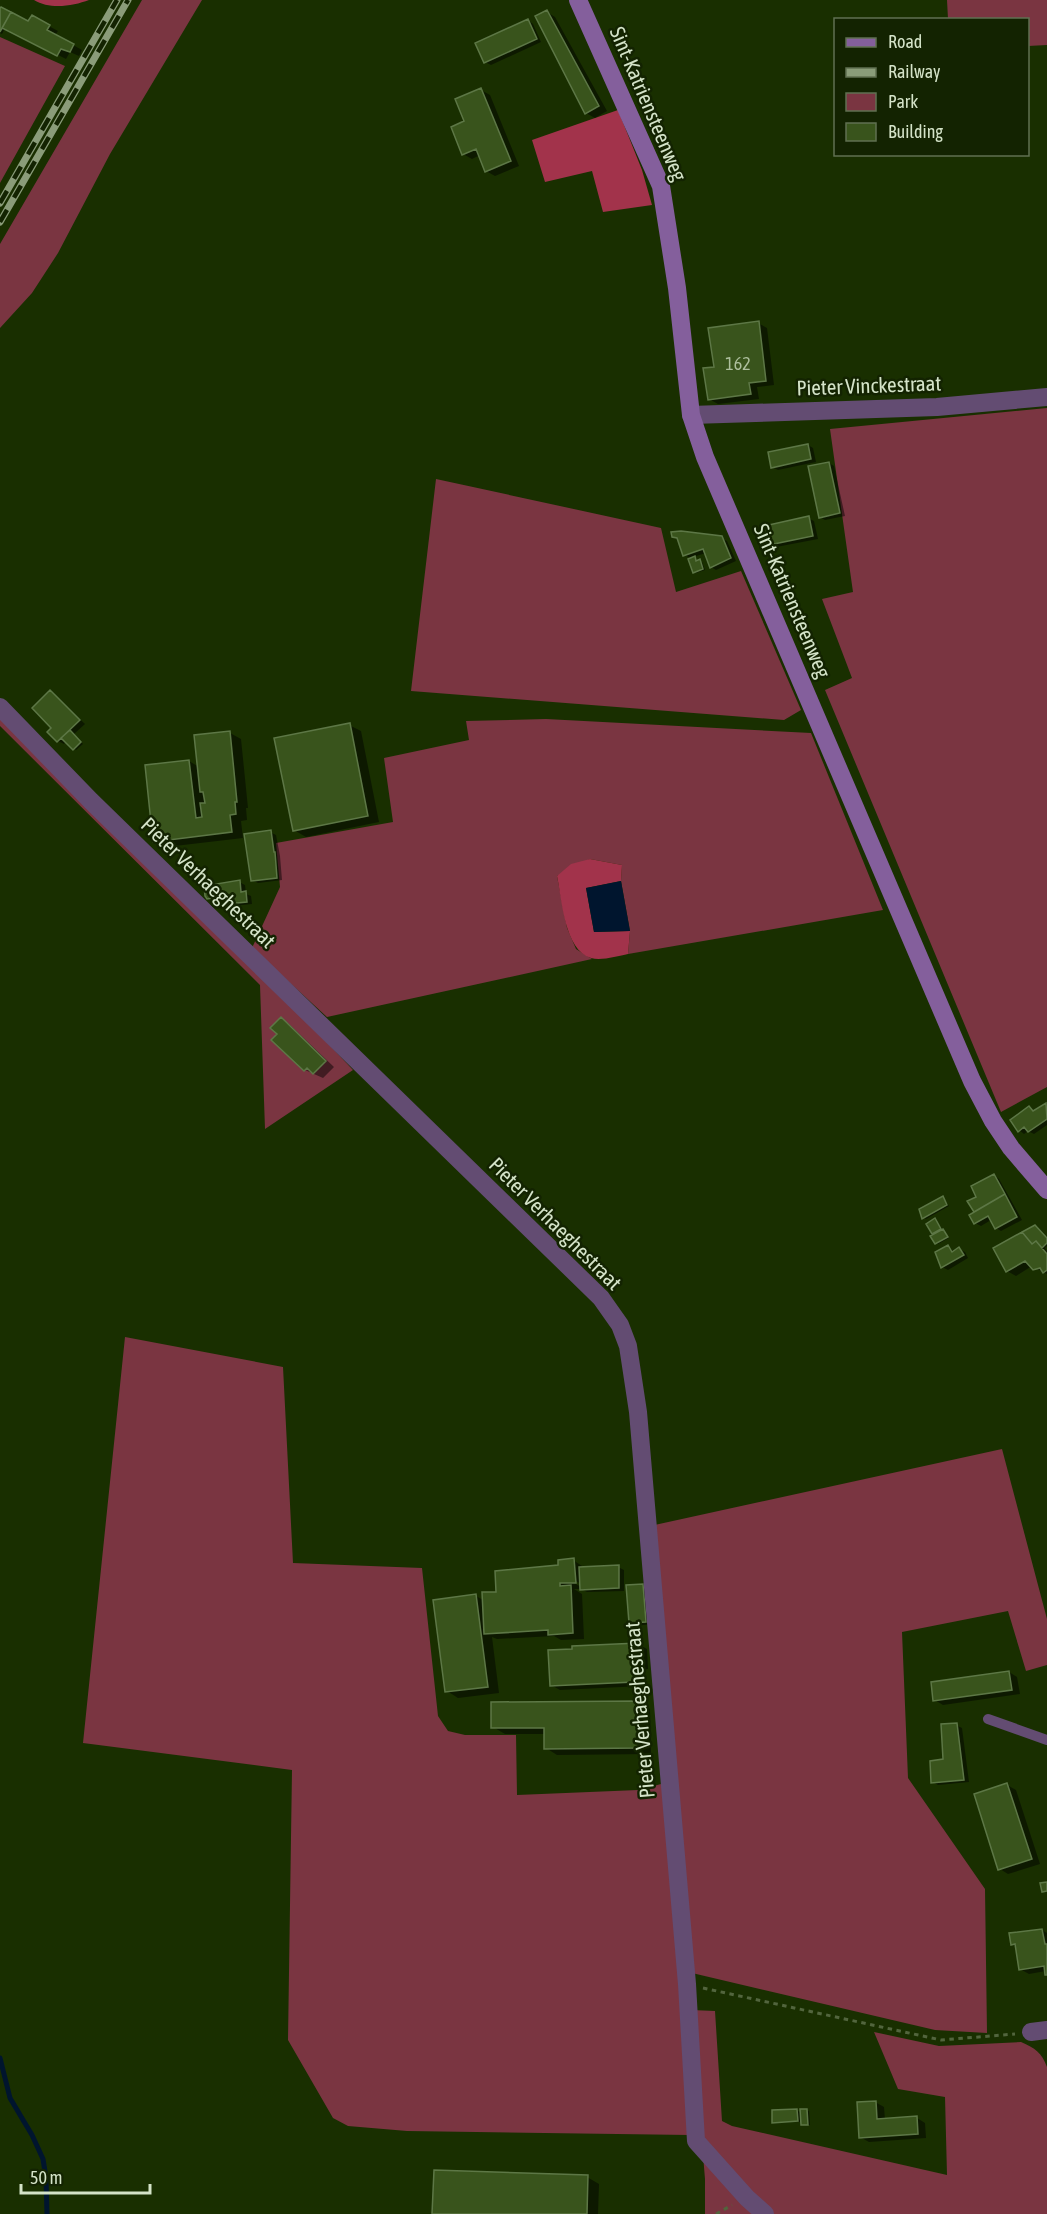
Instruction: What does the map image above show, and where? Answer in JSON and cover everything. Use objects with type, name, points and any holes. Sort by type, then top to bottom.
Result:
[{"type":"street","name":"Sint-Katriensteenweg","points":[[578,0],[661,186],[677,288],[691,415],[705,457],[972,1081],[993,1121],[1011,1148],[1047,1190]]},
{"type":"street","name":"Pieter Vinckestraat","points":[[691,415],[937,407],[1047,397]]},
{"type":"street","name":"Pieter Verhaeghestraat","points":[[0,707],[91,801],[593,1290],[620,1325],[628,1346],[638,1412],[687,1984],[696,2141],[747,2198],[765,2214]]},
{"type":"lane","points":[[988,1719],[1047,1740]]},
{"type":"path","points":[[687,1984],[941,2040],[1039,2031]]},
{"type":"green space","points":[[142,0],[202,0],[110,154],[58,253],[32,293],[0,328],[0,244]]},
{"type":"green space","points":[[947,0],[1047,0],[1047,45],[1029,46],[1029,18],[948,18]]},
{"type":"green space","points":[[0,37],[65,66],[0,183]]},
{"type":"green space","points":[[1047,408],[1047,1087],[1001,1112],[825,690],[852,678],[822,599],[853,592],[830,429]]},
{"type":"green space","points":[[436,479],[661,528],[676,592],[741,571],[801,710],[784,720],[411,691]]},
{"type":"green space","points":[[0,713],[267,979],[353,1070],[265,1129],[260,985],[0,726]]},
{"type":"green space","points":[[546,719],[811,733],[883,910],[628,954],[630,931],[621,881],[622,865],[590,859],[557,876],[567,928],[576,949],[592,959],[327,1017],[252,948],[280,887],[276,843],[393,822],[384,758],[469,740],[466,721]]},
{"type":"green space","points":[[125,1337],[283,1367],[293,1563],[422,1568],[438,1716],[448,1731],[465,1735],[516,1735],[517,1795],[638,1790],[665,1783],[690,2135],[407,2131],[348,2126],[333,2118],[288,2040],[292,1770],[83,1743]]},
{"type":"green space","points":[[1002,1449],[1047,1619],[1047,1665],[1026,1671],[1008,1611],[902,1632],[908,1778],[985,1889],[987,2033],[935,2030],[692,1973],[650,1526]]},
{"type":"green space","points":[[691,2010],[715,2011],[722,2121],[732,2126],[947,2175],[945,2097],[898,2089],[874,2032],[939,2046],[1021,2042],[1030,2046],[1040,2055],[1047,2067],[1047,2214],[705,2214],[705,2179]]},
{"type":"shaded area","points":[[34,0],[89,0],[62,6],[47,5]]},
{"type":"shaded area","points":[[618,110],[642,170],[652,205],[603,212],[592,171],[545,182],[532,140]]},
{"type":"shaded area","points":[[590,859],[622,865],[621,881],[586,888],[594,932],[630,931],[628,954],[604,959],[591,958],[582,953],[570,935],[557,876],[571,864]]},
{"type":"water","points":[[621,881],[630,931],[594,932],[586,888]]},
{"type":"building","points":[[0,8],[11,12],[0,32]]},
{"type":"building","points":[[547,10],[599,106],[585,114],[535,16]]},
{"type":"building","points":[[11,12],[28,21],[32,15],[50,25],[47,30],[74,44],[70,52],[61,49],[57,56],[2,28]]},
{"type":"building","points":[[528,19],[537,39],[484,63],[475,43]]},
{"type":"building","points":[[481,88],[511,161],[485,172],[476,149],[462,155],[451,127],[464,121],[455,99]]},
{"type":"building","points":[[759,321],[766,381],[749,383],[751,394],[708,400],[703,368],[714,367],[708,328]]},
{"type":"building","points":[[808,444],[811,459],[771,468],[768,452]]},
{"type":"building","points":[[829,462],[840,513],[819,518],[808,466]]},
{"type":"building","points":[[809,516],[813,536],[764,546],[760,527]]},
{"type":"building","points":[[671,532],[722,536],[731,558],[710,568],[703,549],[683,556],[677,538],[672,537]]},
{"type":"building","points":[[695,556],[696,561],[700,559],[703,569],[693,573],[688,559]]},
{"type":"building","points":[[50,690],[80,720],[57,742],[47,732],[51,728],[32,708]]},
{"type":"building","points":[[350,723],[368,816],[293,831],[274,738]]},
{"type":"building","points":[[70,730],[81,742],[73,750],[61,738]]},
{"type":"building","points":[[230,731],[237,802],[235,802],[236,814],[230,815],[232,832],[153,842],[145,765],[189,760],[196,818],[202,817],[200,803],[205,803],[203,792],[200,792],[194,735]]},
{"type":"building","points":[[271,830],[277,878],[251,881],[244,834]]},
{"type":"building","points":[[240,880],[241,892],[246,891],[247,902],[216,905],[213,898],[207,899],[205,896],[204,886]]},
{"type":"building","points":[[281,1017],[326,1061],[313,1074],[307,1068],[304,1071],[271,1040],[277,1034],[270,1028]]},
{"type":"building","points":[[1046,1103],[1047,1119],[1028,1132],[1024,1127],[1018,1132],[1010,1120],[1029,1106],[1033,1111]]},
{"type":"building","points":[[994,1174],[1005,1194],[974,1212],[967,1201],[976,1197],[971,1186]]},
{"type":"building","points":[[1005,1194],[1017,1217],[995,1229],[988,1216],[974,1224],[969,1215]]},
{"type":"building","points":[[943,1196],[947,1205],[922,1219],[919,1209]]},
{"type":"building","points":[[935,1218],[941,1229],[932,1234],[926,1224]]},
{"type":"building","points":[[1035,1225],[1047,1238],[1047,1243],[1042,1248],[1036,1241],[1032,1244],[1022,1232]]},
{"type":"building","points":[[943,1229],[948,1237],[935,1244],[930,1236]]},
{"type":"building","points":[[1022,1232],[1032,1244],[1036,1241],[1047,1254],[1047,1270],[1043,1273],[1040,1268],[1033,1270],[1025,1261],[1006,1272],[993,1248]]},
{"type":"building","points":[[948,1245],[952,1252],[959,1247],[964,1255],[941,1268],[935,1252]]},
{"type":"building","points":[[574,1558],[576,1583],[560,1583],[560,1586],[571,1585],[573,1633],[548,1635],[548,1630],[484,1634],[482,1592],[496,1592],[495,1571],[558,1565],[558,1560]]},
{"type":"building","points":[[619,1565],[619,1588],[580,1590],[579,1567]]},
{"type":"building","points":[[643,1584],[646,1622],[629,1623],[626,1585]]},
{"type":"building","points":[[476,1594],[488,1687],[445,1692],[433,1600]]},
{"type":"building","points":[[638,1643],[640,1665],[633,1666],[634,1682],[550,1686],[548,1650],[572,1649],[572,1646]]},
{"type":"building","points":[[1009,1671],[1012,1690],[933,1701],[931,1682]]},
{"type":"building","points":[[639,1701],[639,1748],[544,1749],[544,1728],[491,1728],[491,1702]]},
{"type":"building","points":[[957,1723],[964,1780],[931,1783],[930,1761],[943,1759],[941,1724]]},
{"type":"building","points":[[1007,1783],[1032,1859],[998,1870],[974,1794]]},
{"type":"building","points":[[1047,1882],[1047,1891],[1042,1892],[1040,1883]]},
{"type":"building","points":[[1042,1929],[1045,1944],[1047,1944],[1047,1975],[1045,1975],[1044,1966],[1019,1970],[1015,1944],[1011,1945],[1009,1933]]},
{"type":"building","points":[[876,2101],[877,2119],[917,2116],[918,2134],[859,2138],[857,2102]]},
{"type":"building","points":[[797,2109],[798,2121],[772,2123],[772,2110]]},
{"type":"building","points":[[800,2109],[807,2109],[808,2125],[801,2125]]},
{"type":"building","points":[[434,2170],[588,2175],[587,2214],[432,2214]]},
{"type":"waterway","points":[[0,2058],[10,2098],[43,2159],[47,2214]]},
{"type":"railway","points":[[0,203],[117,0]]},
{"type":"railway","points":[[0,222],[128,0]]}]
